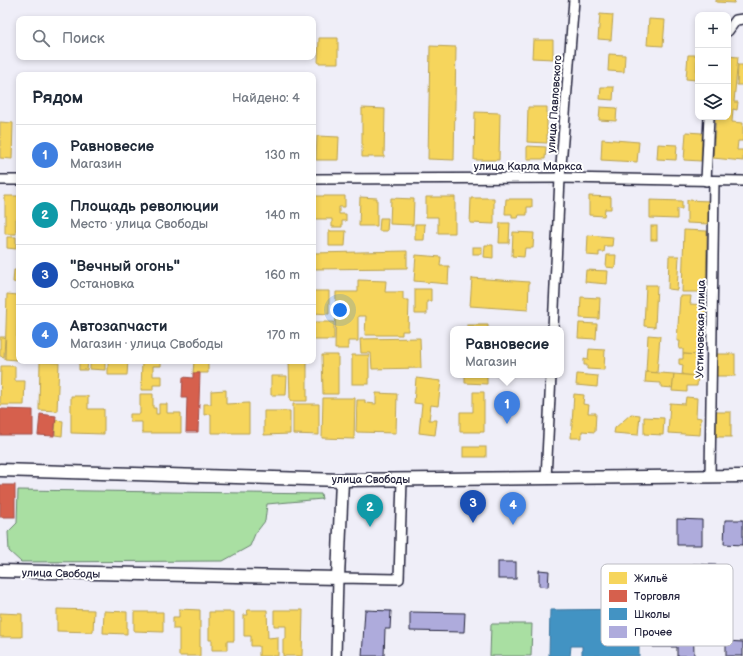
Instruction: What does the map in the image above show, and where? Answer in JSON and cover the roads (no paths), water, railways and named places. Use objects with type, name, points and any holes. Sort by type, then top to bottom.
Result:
[{"type":"main road","name":"улица Свободы","points":[[0,470],[342,480],[743,476]]},
{"type":"main road","points":[[338,578],[342,480]]},
{"type":"main road","name":"улица Свободы","points":[[0,571],[338,578]]},
{"type":"street","name":"улица Павловского","points":[[553,326],[560,178],[574,0]]},
{"type":"street","points":[[731,27],[736,20],[743,19]]},
{"type":"street","name":"Устиновская улица","points":[[709,120],[710,477]]},
{"type":"street","name":"улица Карла Маркса","points":[[316,179],[560,178],[743,182]]},
{"type":"street","points":[[0,180],[16,180]]},
{"type":"street","points":[[546,479],[551,378]]},
{"type":"street","points":[[336,656],[338,578],[399,579],[402,479]]},
{"type":"place","name":"Равновесие","points":[[507,424]]},
{"type":"place","name":"\"Вечный огонь\"","points":[[473,523]]},
{"type":"place","name":"Автозапчасти","points":[[513,525]]},
{"type":"place","name":"Площадь революции","points":[[370,527]]}]
